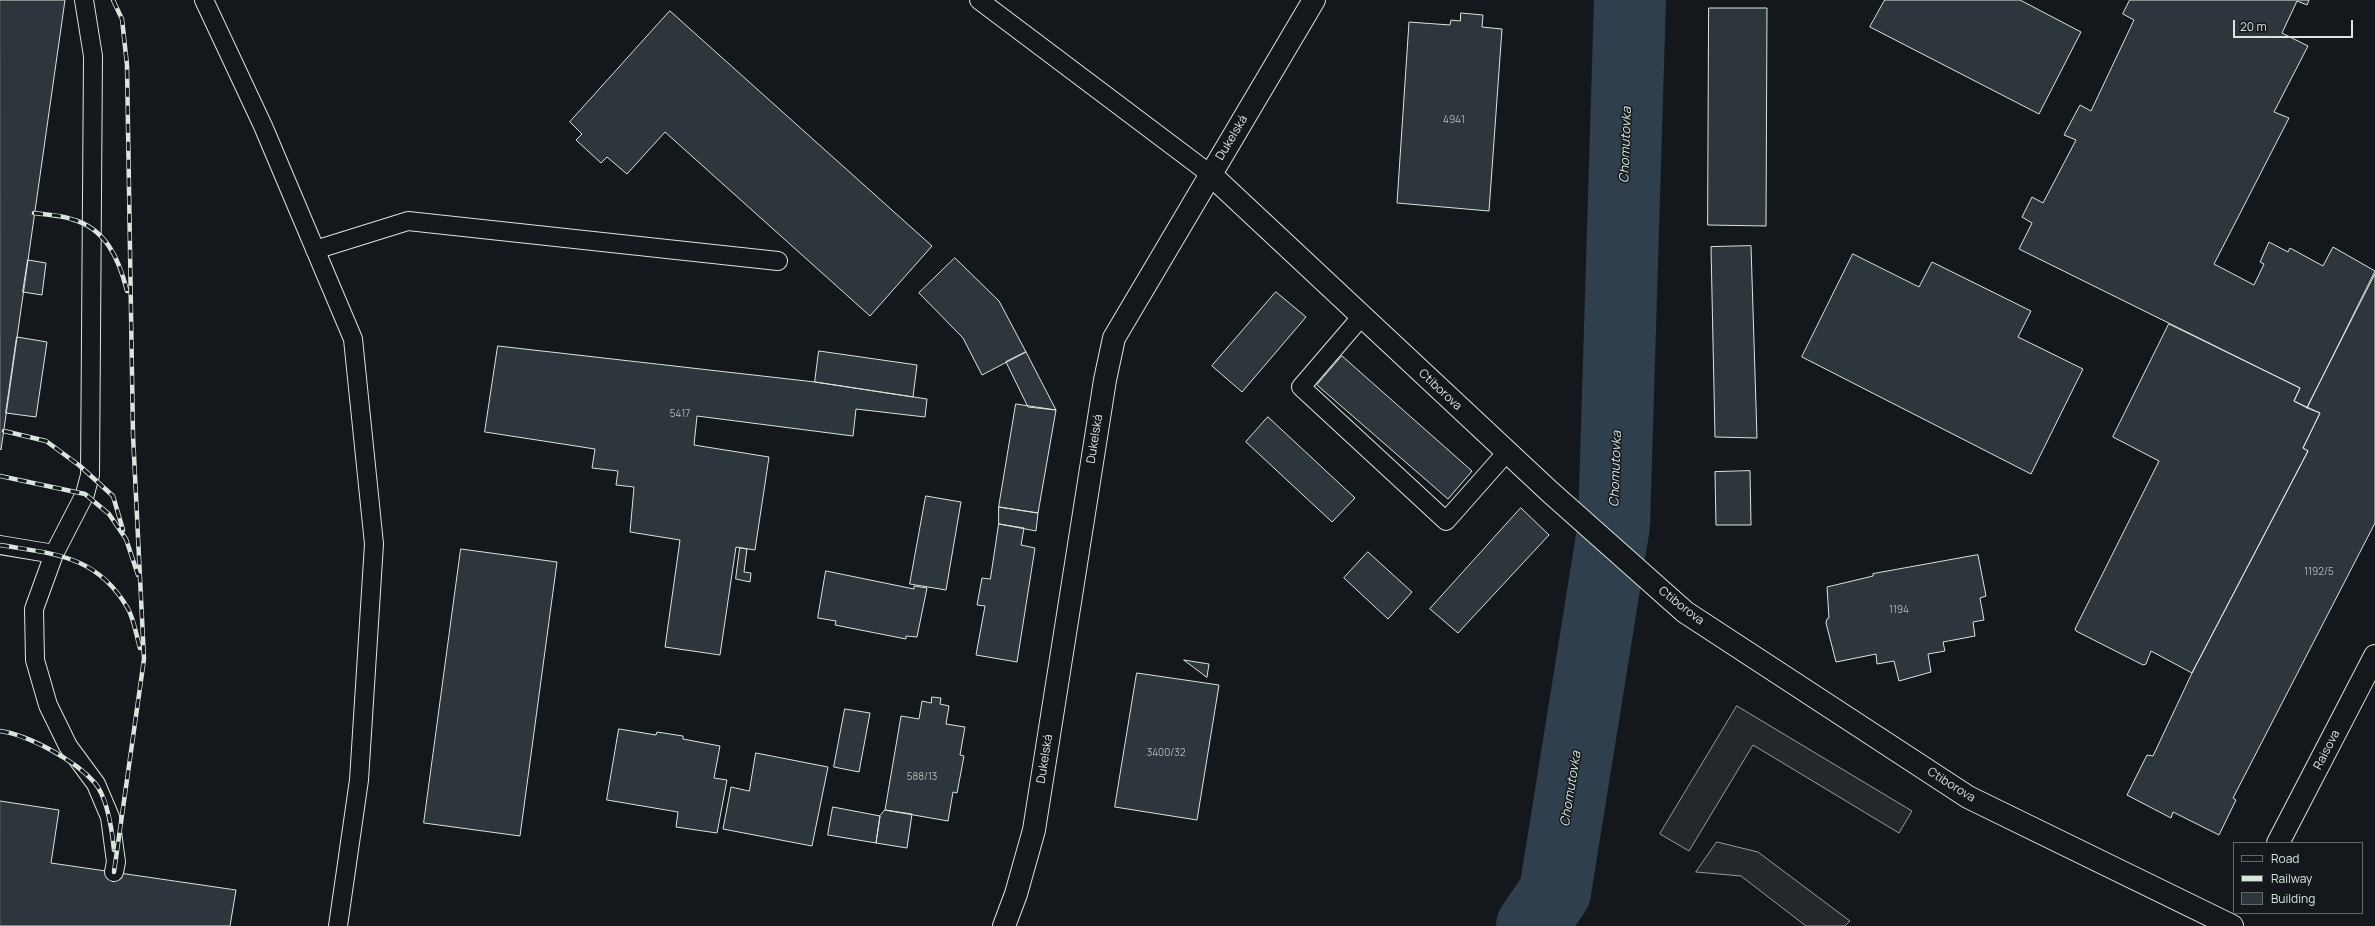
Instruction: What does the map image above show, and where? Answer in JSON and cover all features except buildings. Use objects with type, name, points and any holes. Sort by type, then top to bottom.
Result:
[{"type":"street","name":"Dukelská","points":[[1004,926],[1016,894],[1034,830],[1105,380],[1114,338],[1314,0]]},
{"type":"street","name":"Ctiborova","points":[[1210,174],[1549,491],[1685,612],[1968,797],[2234,926]]},
{"type":"street","name":"Raisova","points":[[2279,842],[2375,656]]},
{"type":"street","points":[[2234,926],[2241,914]]},
{"type":"lane","points":[[84,0],[93,56],[90,475],[85,494],[54,554],[34,609],[35,660],[51,712],[68,746],[96,784],[110,817],[116,862],[114,872]]},
{"type":"lane","points":[[204,0],[262,126],[353,339],[374,544],[360,780],[338,926]]},
{"type":"lane","points":[[979,0],[1210,174]]},
{"type":"lane","points":[[315,250],[408,221],[778,260]]},
{"type":"lane","points":[[1362,316],[1301,386],[1446,521],[1507,452]]},
{"type":"lane","points":[[0,546],[54,554]]},
{"type":"shaded area","points":[[1737,706],[1912,811],[1899,833],[1753,745],[1689,851],[1660,834]]},
{"type":"shaded area","points":[[1717,842],[1758,852],[1850,921],[1845,926],[1806,926],[1741,876],[1696,872]]},
{"type":"waterway","name":"Chomutovka","points":[[1532,926],[1555,892],[1614,525],[1630,0]]},
{"type":"railway","points":[[113,0],[122,19],[127,65],[133,435],[144,659],[114,872]]},
{"type":"railway","points":[[34,213],[58,216],[83,223],[102,237],[115,257],[127,291]]},
{"type":"railway","points":[[4,431],[46,441],[80,466],[113,496],[123,530]]},
{"type":"railway","points":[[0,476],[85,494],[109,514],[126,539],[138,575]]},
{"type":"railway","points":[[0,545],[38,551],[72,560],[87,567],[102,577],[115,590],[127,607],[133,621],[140,648]]},
{"type":"railway","points":[[0,731],[12,733],[38,743],[51,750],[76,766],[95,783],[106,806],[111,824],[114,850]]}]
